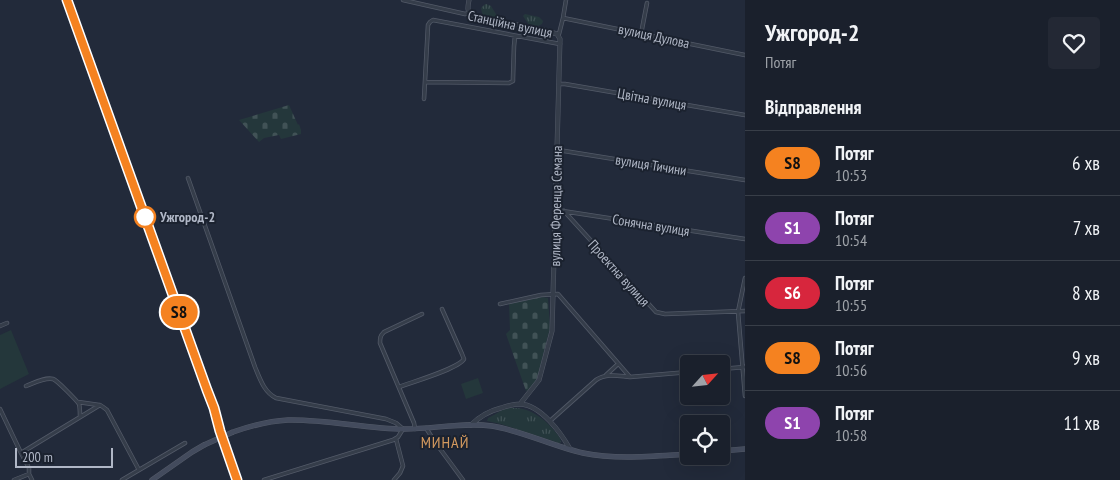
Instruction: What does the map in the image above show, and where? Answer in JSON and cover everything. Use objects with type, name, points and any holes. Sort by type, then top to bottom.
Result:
[{"type":"main road","points":[[152,480],[192,452],[232,432],[256,425],[286,420],[403,429],[471,425],[501,428],[592,454],[614,456],[680,455]]},
{"type":"main road","points":[[730,450],[745,449]]},
{"type":"street","name":"Станційна вулиця","points":[[403,0],[465,14],[469,13],[478,18],[559,34]]},
{"type":"street","points":[[469,0],[469,13]]},
{"type":"street","name":"вулиця Ференца Семана","points":[[520,404],[540,376],[552,336],[558,150],[559,34],[566,0]]},
{"type":"street","points":[[641,34],[647,3]]},
{"type":"street","name":"вулиця Дулова","points":[[563,18],[745,55]]},
{"type":"street","points":[[424,99],[428,25],[433,20],[560,44]]},
{"type":"street","points":[[425,82],[509,83],[513,81],[515,36]]},
{"type":"street","name":"Цвітна вулиця","points":[[559,84],[745,115]]},
{"type":"street","name":"вулиця Тичини","points":[[558,150],[745,180]]},
{"type":"street","points":[[188,178],[255,367],[267,391],[276,398],[386,419],[396,423],[403,429],[396,439],[264,480]]},
{"type":"street","name":"Сонячна вулиця","points":[[556,210],[745,239]]},
{"type":"street","name":"Проектна вулиця","points":[[564,211],[656,312],[665,314],[745,311]]},
{"type":"street","points":[[745,278],[738,312],[745,396]]},
{"type":"street","points":[[500,304],[541,295],[558,294],[630,377]]},
{"type":"street","points":[[399,387],[449,369],[464,359],[442,309]]},
{"type":"street","points":[[415,428],[380,343],[381,335],[384,332],[422,314]]},
{"type":"street","points":[[0,326],[7,324]]},
{"type":"street","points":[[550,421],[596,380],[606,375],[618,364]]},
{"type":"street","points":[[730,369],[744,367]]},
{"type":"street","points":[[606,375],[630,377],[680,373]]},
{"type":"street","points":[[26,386],[47,379],[54,379],[77,402],[80,408],[80,416]]},
{"type":"street","points":[[77,402],[100,405],[107,410],[139,470]]},
{"type":"street","points":[[471,425],[492,410],[520,404],[530,407],[550,421],[563,436],[570,449]]},
{"type":"street","points":[[21,453],[100,405]]},
{"type":"street","points":[[0,409],[29,468],[32,480]]},
{"type":"street","points":[[426,428],[463,480]]},
{"type":"street","points":[[394,480],[404,466],[396,439]]},
{"type":"street","points":[[122,480],[185,443]]},
{"type":"street","points":[[14,480],[29,474]]},
{"type":"green space","points":[[486,4],[491,6],[499,19],[484,17],[481,8]]},
{"type":"green space","points":[[525,14],[539,17],[543,21],[542,24],[536,27],[529,25],[523,16]]},
{"type":"green space","points":[[289,105],[299,124],[301,134],[281,139],[279,135],[264,138],[259,142],[239,120]]},
{"type":"green space","points":[[542,297],[548,298],[550,328],[537,379],[526,391],[506,334],[510,330],[509,304]]},
{"type":"green space","points":[[11,330],[29,374],[0,389],[0,335]]},
{"type":"green space","points":[[478,378],[483,393],[466,399],[461,384]]},
{"type":"green space","points":[[521,408],[541,418],[557,433],[561,442],[559,443],[487,421],[488,418],[502,410]]},
{"type":"railway","points":[[67,0],[240,480]]},
{"type":"train","name":"S8","points":[[67,0],[214,408],[237,480]]},
{"type":"place","name":"Ужгород-2","points":[[145,217]]},
{"type":"district","name":"МИНАЙ","points":[[445,442]]}]
